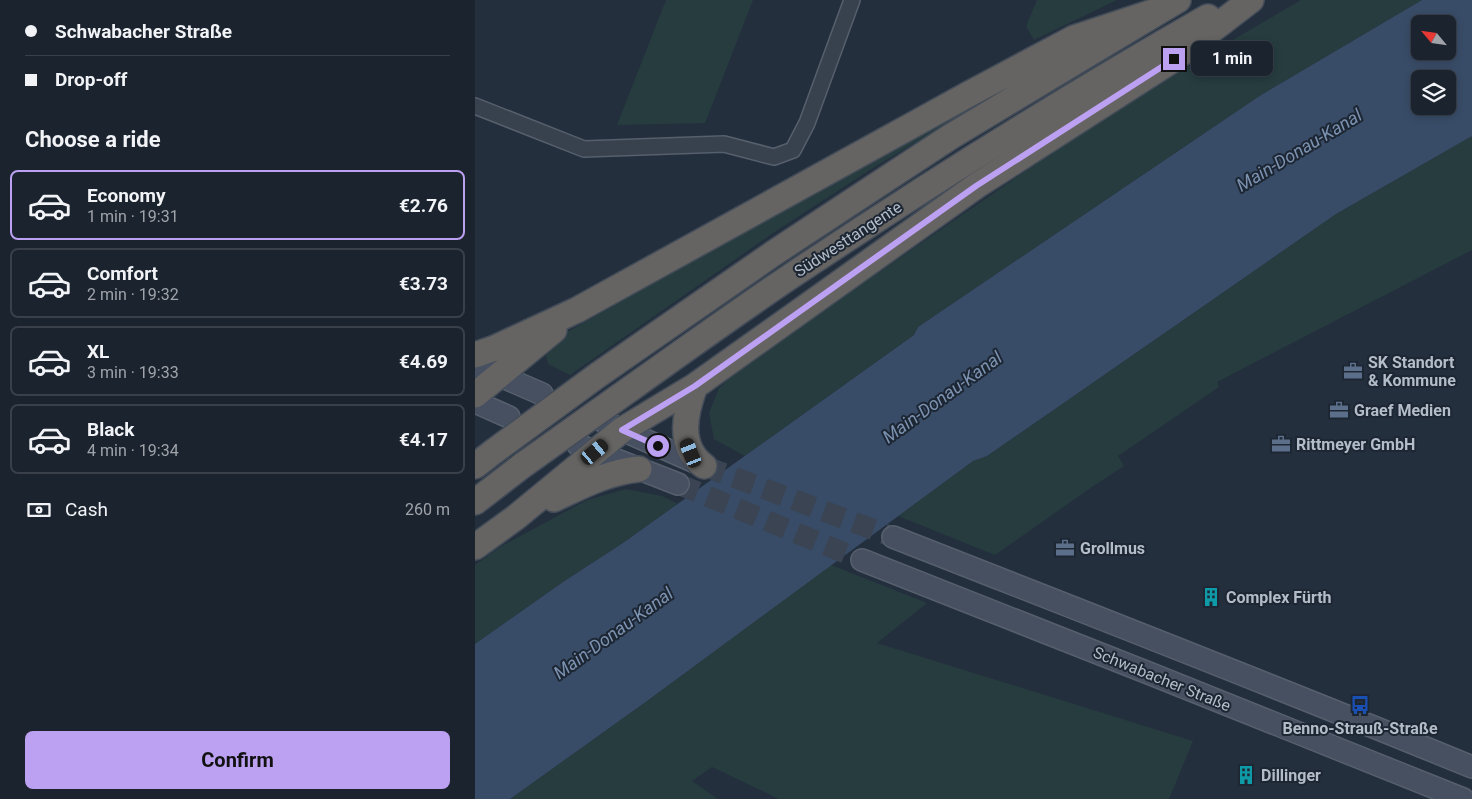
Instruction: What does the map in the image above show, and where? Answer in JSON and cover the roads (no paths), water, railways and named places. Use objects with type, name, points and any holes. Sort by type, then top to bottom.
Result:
[{"type":"highway","name":"Südwesttangente","points":[[475,502],[630,389],[789,277],[960,165],[1238,0]]},
{"type":"highway","points":[[475,547],[515,518],[587,448],[613,426],[695,386],[976,186],[1174,59],[1251,0]]},
{"type":"highway","name":"Südwesttangente","points":[[484,459],[598,375],[774,253],[950,137],[1170,4]]},
{"type":"highway","points":[[475,355],[495,348],[577,310],[960,98],[1075,38],[1170,4]]},
{"type":"highway","points":[[475,395],[529,352],[577,310]]},
{"type":"highway","points":[[695,386],[687,412],[685,432],[691,453],[704,466]]},
{"type":"highway","points":[[515,518],[598,478],[639,469]]},
{"type":"main road","points":[[475,365],[542,394]]},
{"type":"main road","points":[[475,402],[509,417]]},
{"type":"main road","points":[[613,426],[704,466]]},
{"type":"main road","points":[[587,448],[678,484]]},
{"type":"main road","name":"Schwabacher Straße","points":[[893,538],[1198,656],[1472,767]]},
{"type":"main road","name":"Schwabacher Straße","points":[[862,560],[1463,799]]},
{"type":"street","points":[[475,106],[584,149],[724,144],[774,157],[793,150],[807,123],[852,0]]},
{"type":"street","points":[[1467,799],[1472,788]]},
{"type":"water","name":"Main-Donau-Kanal","points":[[1422,0],[1472,0],[1472,136],[1336,214],[987,456],[973,461],[647,701],[510,799],[475,799],[475,644],[563,582],[623,543],[914,335],[918,327],[1261,95]]},
{"type":"tunnel","points":[[704,466],[893,537]]},
{"type":"tunnel","points":[[678,484],[862,560]]},
{"type":"place","name":"SK Standort & Kommune","points":[[1353,371]]},
{"type":"place","name":"Graef Medien","points":[[1339,410]]},
{"type":"place","name":"Rittmeyer GmbH","points":[[1281,444]]},
{"type":"place","name":"Grollmus","points":[[1065,548]]},
{"type":"place","name":"Complex Fürth","points":[[1211,597]]},
{"type":"place","name":"Benno-Strauß-Straße","points":[[1360,705]]},
{"type":"place","name":"Dillinger","points":[[1246,775]]}]
